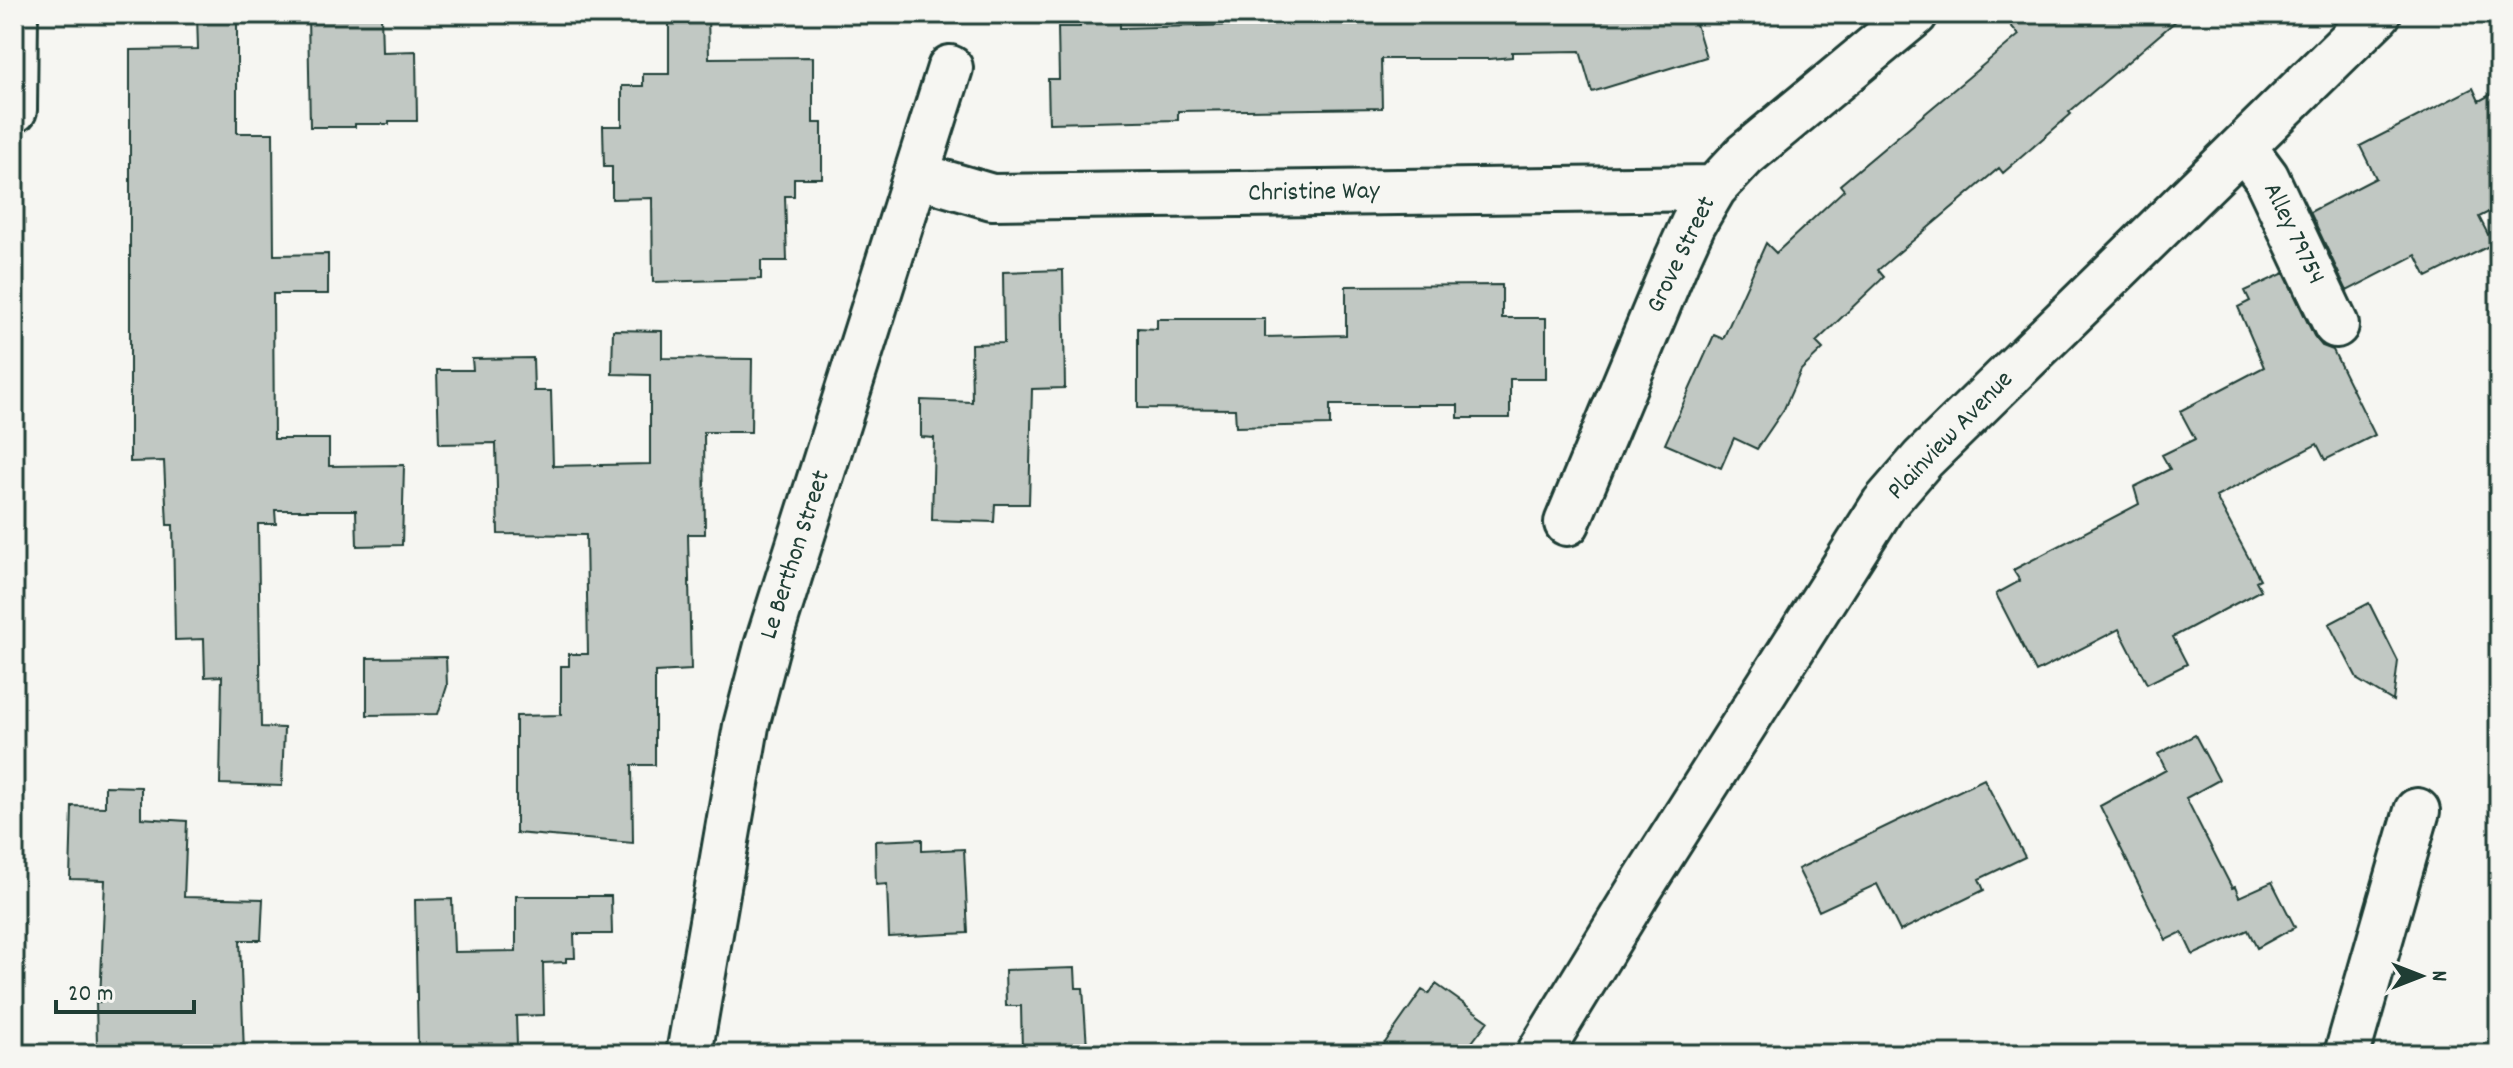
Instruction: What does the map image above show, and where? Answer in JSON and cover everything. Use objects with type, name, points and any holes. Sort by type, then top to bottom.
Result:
[{"type":"street","points":[[14,110],[15,14]]},
{"type":"street","name":"Grove Street","points":[[1567,523],[1678,257],[1714,188],[1784,120],[1915,14]]},
{"type":"street","name":"Plainview Avenue","points":[[1539,1054],[1884,504],[1923,459],[2378,14]]},
{"type":"street","name":"Le Berthon Street","points":[[689,1054],[746,726],[760,673],[950,68]]},
{"type":"street","name":"Alley 79754","points":[[2243,146],[2266,177],[2336,325]]},
{"type":"street","name":"Christine Way","points":[[917,175],[992,197],[1714,188]]},
{"type":"street","points":[[2347,1054],[2417,811]]},
{"type":"building","points":[[197,14],[237,14],[237,133],[273,133],[274,255],[328,254],[328,294],[273,294],[274,439],[329,439],[329,466],[404,465],[402,545],[357,546],[356,510],[275,510],[276,524],[258,524],[261,727],[284,728],[282,786],[220,784],[222,676],[205,677],[204,639],[175,640],[173,525],[167,525],[164,461],[130,462],[130,50],[198,49]]},
{"type":"building","points":[[308,14],[381,14],[382,52],[416,51],[417,121],[355,124],[355,127],[310,127]]},
{"type":"building","points":[[669,14],[708,14],[709,58],[813,57],[813,123],[822,123],[822,178],[794,178],[794,196],[785,196],[787,261],[761,261],[761,279],[653,282],[652,198],[612,199],[612,167],[604,167],[603,126],[622,126],[622,86],[643,86],[643,74],[669,74]]},
{"type":"building","points":[[1080,14],[1120,14],[1120,28],[1234,25],[1234,14],[1693,14],[1706,57],[1592,92],[1580,51],[1512,52],[1512,57],[1489,59],[1381,59],[1382,108],[1178,111],[1178,120],[1049,123],[1048,79],[1059,79],[1058,27],[1080,27]]},
{"type":"building","points":[[2001,14],[2184,14],[2003,173],[1999,168],[1878,270],[1884,277],[1816,342],[1823,349],[1801,370],[1784,409],[1757,449],[1734,438],[1721,468],[1665,444],[1714,335],[1723,339],[1766,243],[1776,253],[1844,190],[1840,185],[2019,35]]},
{"type":"building","points":[[2473,88],[2479,101],[2499,90],[2499,207],[2479,217],[2493,244],[2427,277],[2416,255],[2347,291],[2310,212],[2376,178],[2360,146]]},
{"type":"building","points":[[1063,270],[1065,388],[1032,389],[1029,504],[995,504],[994,522],[932,520],[934,438],[921,437],[921,400],[972,402],[971,344],[1004,343],[1003,272]]},
{"type":"building","points":[[2284,273],[2314,336],[2322,346],[2333,350],[2375,435],[2325,460],[2317,444],[2216,497],[2260,579],[2256,581],[2261,590],[2173,637],[2187,664],[2147,684],[2119,629],[2036,672],[1996,594],[2020,581],[2013,570],[2139,504],[2134,487],[2170,469],[2162,455],[2195,439],[2180,411],[2264,367],[2238,307],[2250,301],[2245,291]]},
{"type":"building","points":[[1502,285],[1502,318],[1546,318],[1546,379],[1510,379],[1510,418],[1458,418],[1458,405],[1330,405],[1330,425],[1236,427],[1235,409],[1138,408],[1138,328],[1157,329],[1157,319],[1265,319],[1265,337],[1346,335],[1346,286]]},
{"type":"building","points":[[613,330],[662,331],[662,358],[752,359],[751,432],[704,432],[705,534],[688,534],[691,670],[655,672],[655,765],[632,765],[633,843],[516,833],[516,716],[561,715],[561,666],[569,666],[569,654],[588,654],[586,535],[498,534],[496,443],[439,444],[437,370],[473,370],[472,359],[533,358],[534,391],[551,391],[553,466],[650,464],[650,375],[612,374]]},
{"type":"building","points":[[2369,603],[2398,661],[2393,701],[2358,680],[2329,624]]},
{"type":"building","points":[[446,657],[447,686],[438,714],[367,715],[367,658]]},
{"type":"building","points":[[2195,735],[2219,780],[2186,798],[2232,888],[2235,887],[2239,897],[2272,882],[2295,927],[2257,948],[2248,930],[2193,955],[2182,932],[2166,940],[2100,806],[2166,770],[2158,754]]},
{"type":"building","points":[[1984,779],[2025,857],[1979,879],[1984,890],[1900,931],[1877,884],[1819,911],[1798,869]]},
{"type":"building","points":[[105,786],[141,787],[141,818],[187,821],[184,897],[263,899],[261,940],[240,940],[244,1054],[105,1054],[105,1045],[97,1045],[96,1002],[100,1002],[105,880],[70,879],[72,806],[105,807]]},
{"type":"building","points":[[922,839],[922,851],[964,849],[968,933],[889,937],[887,884],[876,885],[875,841]]},
{"type":"building","points":[[516,896],[611,896],[612,934],[574,934],[575,958],[566,958],[566,962],[543,963],[544,1015],[516,1016],[517,1045],[418,1047],[415,900],[452,899],[454,952],[516,951]]},
{"type":"building","points":[[1075,968],[1076,988],[1083,988],[1087,1047],[1022,1050],[1021,1006],[1006,1006],[1005,970]]},
{"type":"building","points":[[1436,984],[1488,1021],[1463,1054],[1377,1054],[1422,990],[1429,994]]}]
